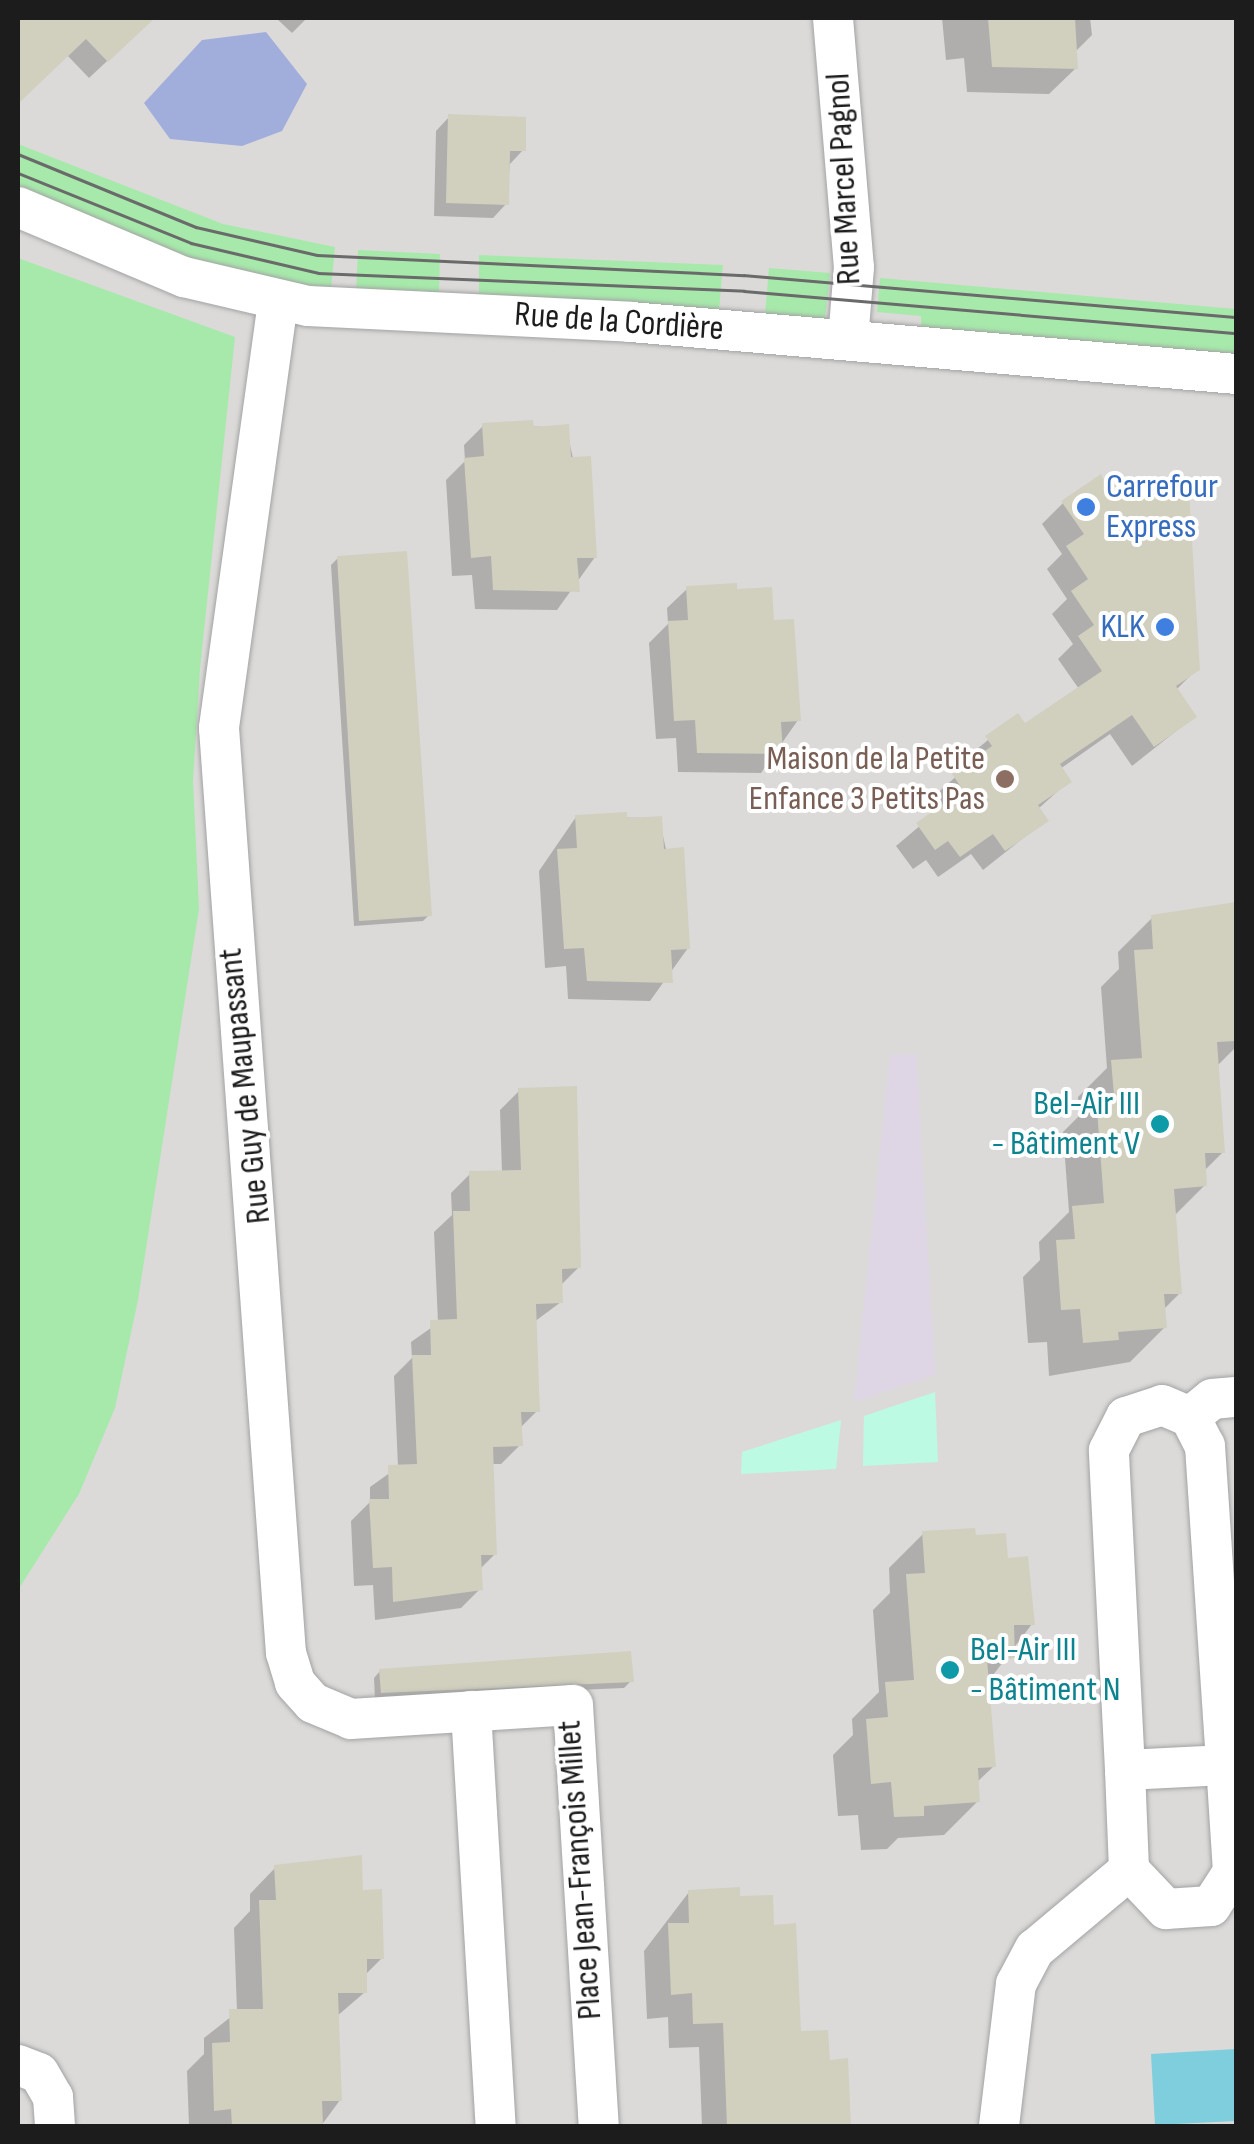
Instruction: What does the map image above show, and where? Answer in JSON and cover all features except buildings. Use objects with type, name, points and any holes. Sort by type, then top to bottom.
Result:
[{"type":"street","name":"Rue Marcel Pagnol","points":[[834,18],[854,266],[848,340]]},
{"type":"street","name":"Rue de la Cordière","points":[[18,207],[184,277],[278,302],[848,340],[1236,374]]},
{"type":"street","name":"Rue Guy de Maupassant","points":[[278,302],[220,728],[286,1653],[295,1683],[313,1703],[351,1719],[471,1711]]},
{"type":"street","points":[[1190,1417],[1212,1399],[1236,1396]]},
{"type":"street","points":[[1162,1405],[1190,1417],[1205,1446],[1226,1765],[1233,1872],[1211,1906],[1166,1910],[1129,1870],[1109,1450],[1126,1417],[1162,1405]]},
{"type":"street","name":"Place Jean-François Millet","points":[[471,1711],[574,1705],[599,2126]]},
{"type":"street","points":[[471,1711],[496,2126]]},
{"type":"street","points":[[1125,1770],[1226,1765]]},
{"type":"street","points":[[998,2126],[1016,1984],[1034,1949],[1129,1870]]},
{"type":"street","points":[[18,2064],[39,2073],[53,2097],[55,2126]]},
{"type":"shaded area","points":[[18,18],[1236,18],[1236,2126],[18,2126]]},
{"type":"shaded area","points":[[266,32],[307,84],[282,131],[242,146],[170,139],[144,103],[202,40]]},
{"type":"shaded area","points":[[916,1054],[935,1375],[854,1402],[890,1055]]},
{"type":"shaded area","points":[[1236,2049],[1236,2121],[1155,2125],[1151,2054]]},
{"type":"green space","points":[[18,144],[223,224],[335,247],[331,290],[196,262],[18,186]]},
{"type":"green space","points":[[358,250],[440,254],[439,294],[356,292]]},
{"type":"green space","points":[[479,255],[723,265],[719,310],[479,295]]},
{"type":"green space","points":[[18,258],[235,337],[200,669],[193,781],[199,909],[138,1300],[115,1408],[79,1494],[18,1590]]},
{"type":"green space","points":[[769,268],[830,273],[825,319],[765,314]]},
{"type":"green space","points":[[880,278],[1236,309],[1236,355],[921,327],[921,316],[877,312]]},
{"type":"green space","points":[[935,1392],[938,1462],[863,1466],[864,1416]]},
{"type":"green space","points":[[841,1420],[836,1469],[741,1474],[742,1452]]},
{"type":"tram line","points":[[18,154],[196,227],[317,255],[744,275],[1236,317]]},
{"type":"tram line","points":[[18,173],[191,243],[319,273],[744,291],[1236,333]]},
{"type":"place","name":"Carrefour Express","points":[[1086,507]]},
{"type":"place","name":"KLK","points":[[1165,627]]},
{"type":"place","name":"Maison de la Petite Enfance 3 Petits Pas","points":[[1005,779]]},
{"type":"place","name":"Bel-Air III - Bâtiment V","points":[[1160,1124]]},
{"type":"place","name":"Bel-Air III - Bâtiment N","points":[[950,1670]]}]
